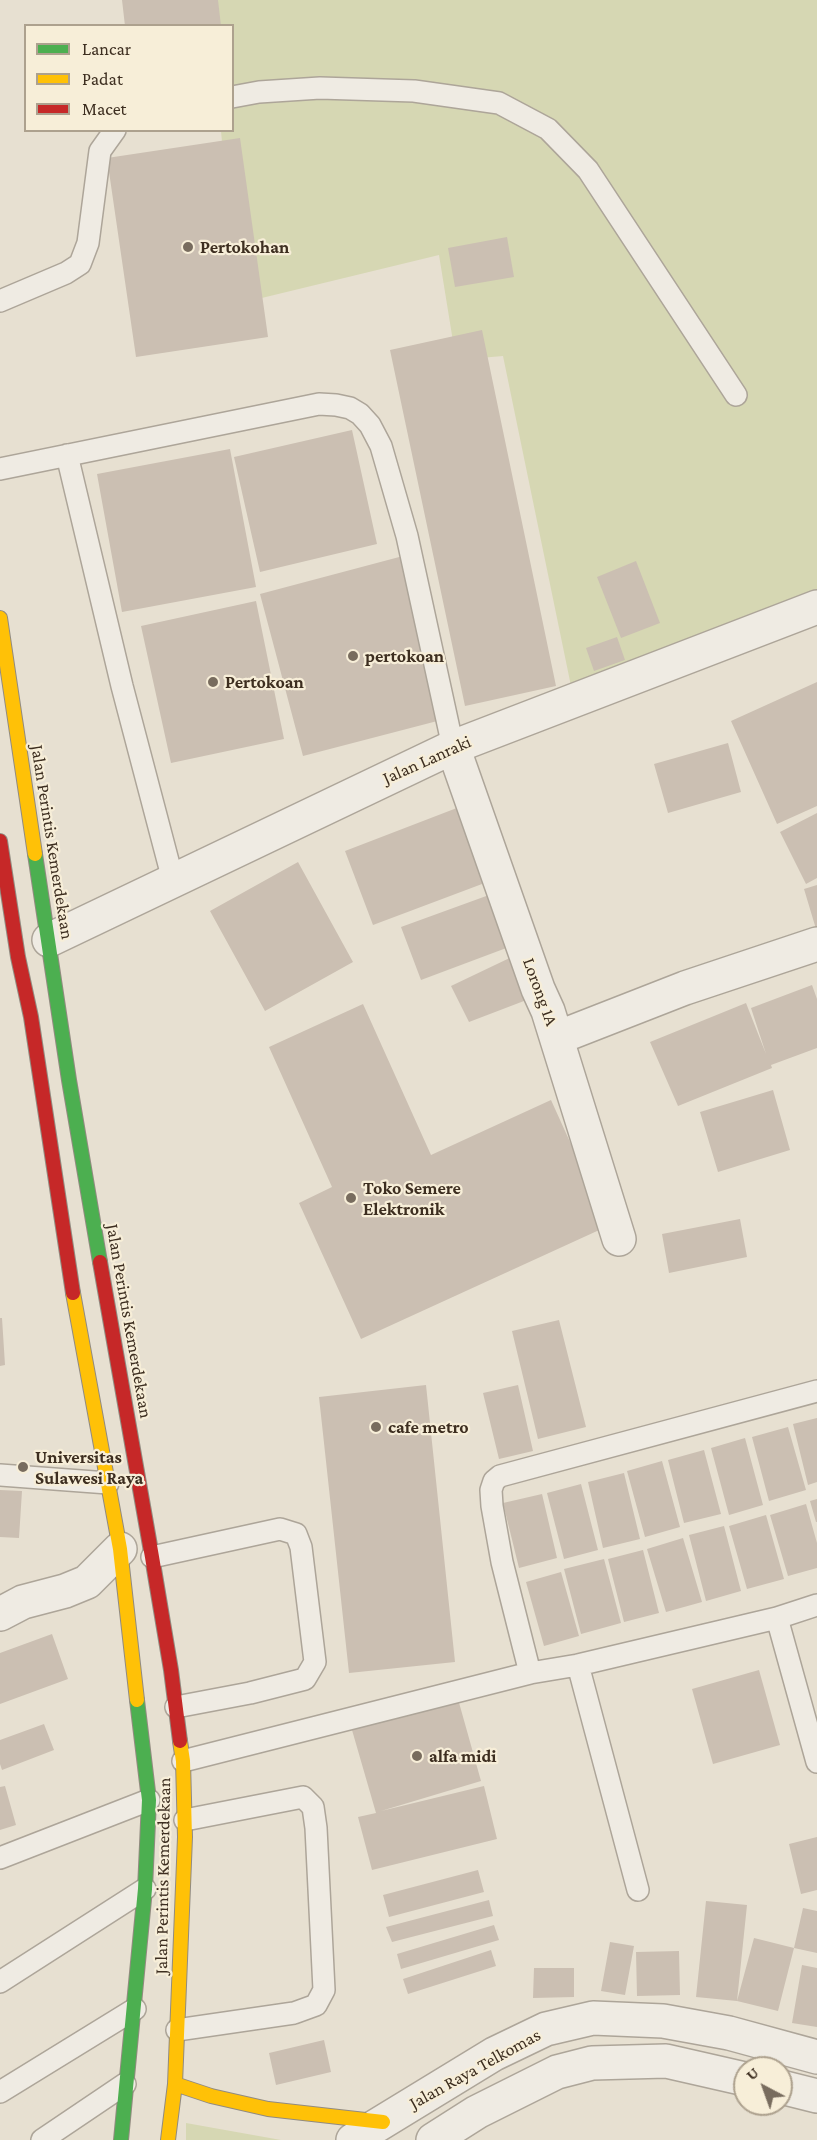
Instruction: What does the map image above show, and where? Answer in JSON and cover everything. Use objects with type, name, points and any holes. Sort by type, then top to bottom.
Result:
[{"type":"highway","name":"Jalan Perintis Kemerdekaan","points":[[0,618],[96,1242],[152,1557],[183,1761],[185,1820],[175,2084],[168,2140]]},
{"type":"highway","name":"Jalan Perintis Kemerdekaan","points":[[0,842],[9,959],[31,1017],[73,1293],[120,1549],[149,1800],[145,1889],[121,2140]]},
{"type":"highway","points":[[175,2084],[211,2096],[268,2109],[383,2121]]},
{"type":"street","name":"Jalan Lanraki","points":[[49,940],[453,747],[817,607]]},
{"type":"street","name":"Lorong 1A","points":[[453,747],[556,1038],[619,1239]]},
{"type":"street","points":[[556,1038],[685,988],[817,944]]},
{"type":"street","points":[[0,1614],[23,1602],[65,1591],[87,1582],[120,1549]]},
{"type":"street","name":"Jalan Raya Telkomas","points":[[352,2140],[494,2054],[546,2029],[593,2018],[663,2021],[729,2033],[817,2057]]},
{"type":"street","points":[[433,2140],[477,2112],[557,2072],[592,2063],[666,2061],[733,2076]]},
{"type":"street","points":[[793,2090],[817,2096]]},
{"type":"lane","points":[[234,98],[260,92],[320,88],[414,91],[499,104],[548,129],[588,170],[736,395]]},
{"type":"lane","points":[[0,301],[66,273],[80,264],[88,243],[100,151],[114,132]]},
{"type":"lane","points":[[0,469],[319,404],[343,407],[360,414],[370,425],[381,446],[407,536],[453,747]]},
{"type":"lane","points":[[67,455],[122,686],[173,880]]},
{"type":"lane","points":[[530,1673],[502,1562],[492,1506],[491,1490],[494,1481],[500,1476],[817,1391]]},
{"type":"lane","points":[[0,1474],[108,1483]]},
{"type":"lane","points":[[152,1557],[280,1529],[296,1534],[301,1547],[315,1662],[305,1679],[250,1693],[176,1707]]},
{"type":"lane","points":[[183,1761],[530,1673],[578,1665],[777,1618],[817,1605]]},
{"type":"lane","points":[[777,1618],[817,1762]]},
{"type":"lane","points":[[578,1665],[638,1890]]},
{"type":"lane","points":[[177,2030],[294,2013],[316,2005],[324,1990],[313,1807],[303,1797],[185,1820]]},
{"type":"lane","points":[[0,1858],[149,1800]]},
{"type":"lane","points":[[0,1982],[145,1889]]},
{"type":"lane","points":[[0,2092],[135,2008]]},
{"type":"lane","points":[[42,2140],[125,2084]]},
{"type":"green space","points":[[209,0],[817,0],[817,596],[571,686],[503,356],[456,360],[439,255],[237,304],[221,132],[234,132],[234,24],[211,24]]},
{"type":"green space","points":[[186,2123],[281,2140],[186,2140]]},
{"type":"building","points":[[122,0],[218,0],[221,24],[125,24]]},
{"type":"building","name":"Pertokohan","points":[[240,138],[268,337],[136,357],[107,158]]},
{"type":"building","points":[[507,237],[514,277],[455,287],[448,248]]},
{"type":"building","points":[[482,330],[556,686],[465,706],[390,350]]},
{"type":"building","points":[[352,430],[377,544],[260,572],[234,457]]},
{"type":"building","points":[[230,449],[256,587],[122,612],[97,474]]},
{"type":"building","name":"pertokoan","points":[[403,556],[445,719],[303,756],[260,594]]},
{"type":"building","points":[[636,561],[660,623],[621,638],[597,577]]},
{"type":"building","name":"Pertokoan","points":[[256,601],[284,739],[171,763],[141,626]]},
{"type":"building","points":[[617,637],[625,660],[594,671],[586,648]]},
{"type":"building","points":[[817,682],[817,806],[777,824],[731,721]]},
{"type":"building","points":[[728,743],[741,792],[668,813],[654,764]]},
{"type":"building","points":[[462,806],[490,881],[373,925],[345,851]]},
{"type":"building","points":[[817,813],[817,878],[806,884],[780,832]]},
{"type":"building","points":[[298,862],[353,962],[265,1011],[210,911]]},
{"type":"building","points":[[817,885],[817,929],[816,929],[804,889]]},
{"type":"building","points":[[489,895],[509,947],[421,980],[401,927]]},
{"type":"building","points":[[518,954],[537,996],[469,1022],[451,986]]},
{"type":"building","points":[[812,985],[817,999],[817,1048],[771,1065],[772,1068],[678,1106],[650,1042],[746,1003],[766,1054],[751,1008]]},
{"type":"building","points":[[363,1004],[431,1155],[551,1100],[608,1226],[361,1339],[299,1203],[332,1187],[269,1047]]},
{"type":"building","points":[[773,1090],[790,1150],[718,1172],[700,1112]]},
{"type":"building","points":[[740,1219],[747,1257],[669,1273],[662,1234]]},
{"type":"building","points":[[0,1318],[2,1318],[5,1365],[0,1366]]},
{"type":"building","points":[[559,1320],[586,1427],[538,1439],[512,1331]]},
{"type":"building","points":[[426,1385],[455,1662],[349,1673],[319,1397]]},
{"type":"building","points":[[518,1385],[533,1451],[499,1459],[483,1393]]},
{"type":"building","points":[[817,1418],[817,1482],[808,1485],[793,1424]]},
{"type":"building","points":[[788,1427],[806,1490],[769,1501],[752,1437]]},
{"type":"building","points":[[745,1438],[763,1505],[729,1515],[711,1448]]},
{"type":"building","points":[[704,1450],[721,1514],[684,1523],[668,1460]]},
{"type":"building","points":[[662,1461],[680,1527],[645,1537],[627,1471]]},
{"type":"building","points":[[624,1473],[640,1539],[603,1548],[588,1482]]},
{"type":"building","points":[[581,1484],[598,1550],[564,1559],[547,1493]]},
{"type":"building","points":[[0,1490],[22,1491],[19,1538],[0,1537]]},
{"type":"building","points":[[542,1494],[557,1558],[519,1568],[503,1503]]},
{"type":"building","points":[[817,1499],[817,1522],[816,1522],[810,1501]]},
{"type":"building","points":[[806,1504],[817,1543],[817,1568],[788,1576],[770,1515]]},
{"type":"building","points":[[766,1515],[784,1579],[747,1589],[729,1526]]},
{"type":"building","points":[[724,1526],[741,1591],[706,1601],[689,1535]]},
{"type":"building","points":[[683,1538],[702,1602],[666,1612],[647,1549]]},
{"type":"building","points":[[643,1550],[659,1613],[624,1622],[608,1559]]},
{"type":"building","points":[[604,1559],[621,1623],[581,1634],[564,1569]]},
{"type":"building","points":[[561,1572],[579,1636],[544,1646],[526,1582]]},
{"type":"building","points":[[52,1634],[68,1679],[0,1704],[0,1653]]},
{"type":"building","points":[[759,1670],[780,1745],[713,1764],[692,1689]]},
{"type":"building","points":[[458,1699],[481,1781],[381,1811],[484,1786],[497,1839],[372,1870],[358,1817],[376,1813],[352,1730]]},
{"type":"building","points":[[44,1724],[54,1750],[2,1770],[0,1740]]},
{"type":"building","points":[[5,1786],[16,1825],[0,1830],[0,1787]]},
{"type":"building","points":[[817,1837],[817,1890],[801,1894],[789,1844]]},
{"type":"building","points":[[478,1870],[484,1892],[389,1917],[383,1895]]},
{"type":"building","points":[[489,1900],[493,1916],[392,1942],[386,1927]]},
{"type":"building","points":[[706,1901],[747,1905],[737,2001],[696,1997]]},
{"type":"building","points":[[803,1908],[817,1911],[817,1953],[794,1948]]},
{"type":"building","points":[[494,1925],[499,1940],[401,1969],[397,1954]]},
{"type":"building","points":[[754,1938],[794,1948],[778,2011],[737,2001]]},
{"type":"building","points":[[610,1942],[634,1946],[625,1995],[601,1991]]},
{"type":"building","points":[[491,1950],[496,1966],[408,1994],[403,1979]]},
{"type":"building","points":[[679,1951],[680,1995],[637,1996],[636,1952]]},
{"type":"building","points":[[802,1965],[817,1968],[817,2027],[792,2023]]},
{"type":"building","points":[[534,1968],[574,1968],[574,1997],[533,1998]]},
{"type":"building","points":[[324,2040],[331,2072],[276,2085],[269,2053]]},
{"type":"traffic: fast","points":[[35,854],[69,1080],[100,1262]]},
{"type":"traffic: fast","points":[[121,2140],[145,1889],[149,1800],[137,1700]]},
{"type":"traffic: slow","points":[[0,618],[35,854]]},
{"type":"traffic: slow","points":[[73,1293],[120,1549],[137,1700]]},
{"type":"traffic: slow","points":[[168,2140],[175,2084],[185,1837],[183,1761],[180,1741]]},
{"type":"traffic: slow","points":[[175,2084],[211,2096],[268,2109],[383,2122]]},
{"type":"traffic: jam","points":[[0,841],[18,957],[31,1017],[73,1293]]},
{"type":"traffic: jam","points":[[100,1262],[171,1670],[180,1741]]},
{"type":"place","name":"Pertokohan","points":[[188,247]]},
{"type":"place","name":"pertokoan","points":[[353,656]]},
{"type":"place","name":"Pertokoan","points":[[213,682]]},
{"type":"place","name":"Toko Semere Elektronik","points":[[351,1198]]},
{"type":"place","name":"cafe metro","points":[[376,1427]]},
{"type":"place","name":"Universitas Sulawesi Raya","points":[[23,1467]]},
{"type":"place","name":"alfa midi","points":[[417,1756]]}]
